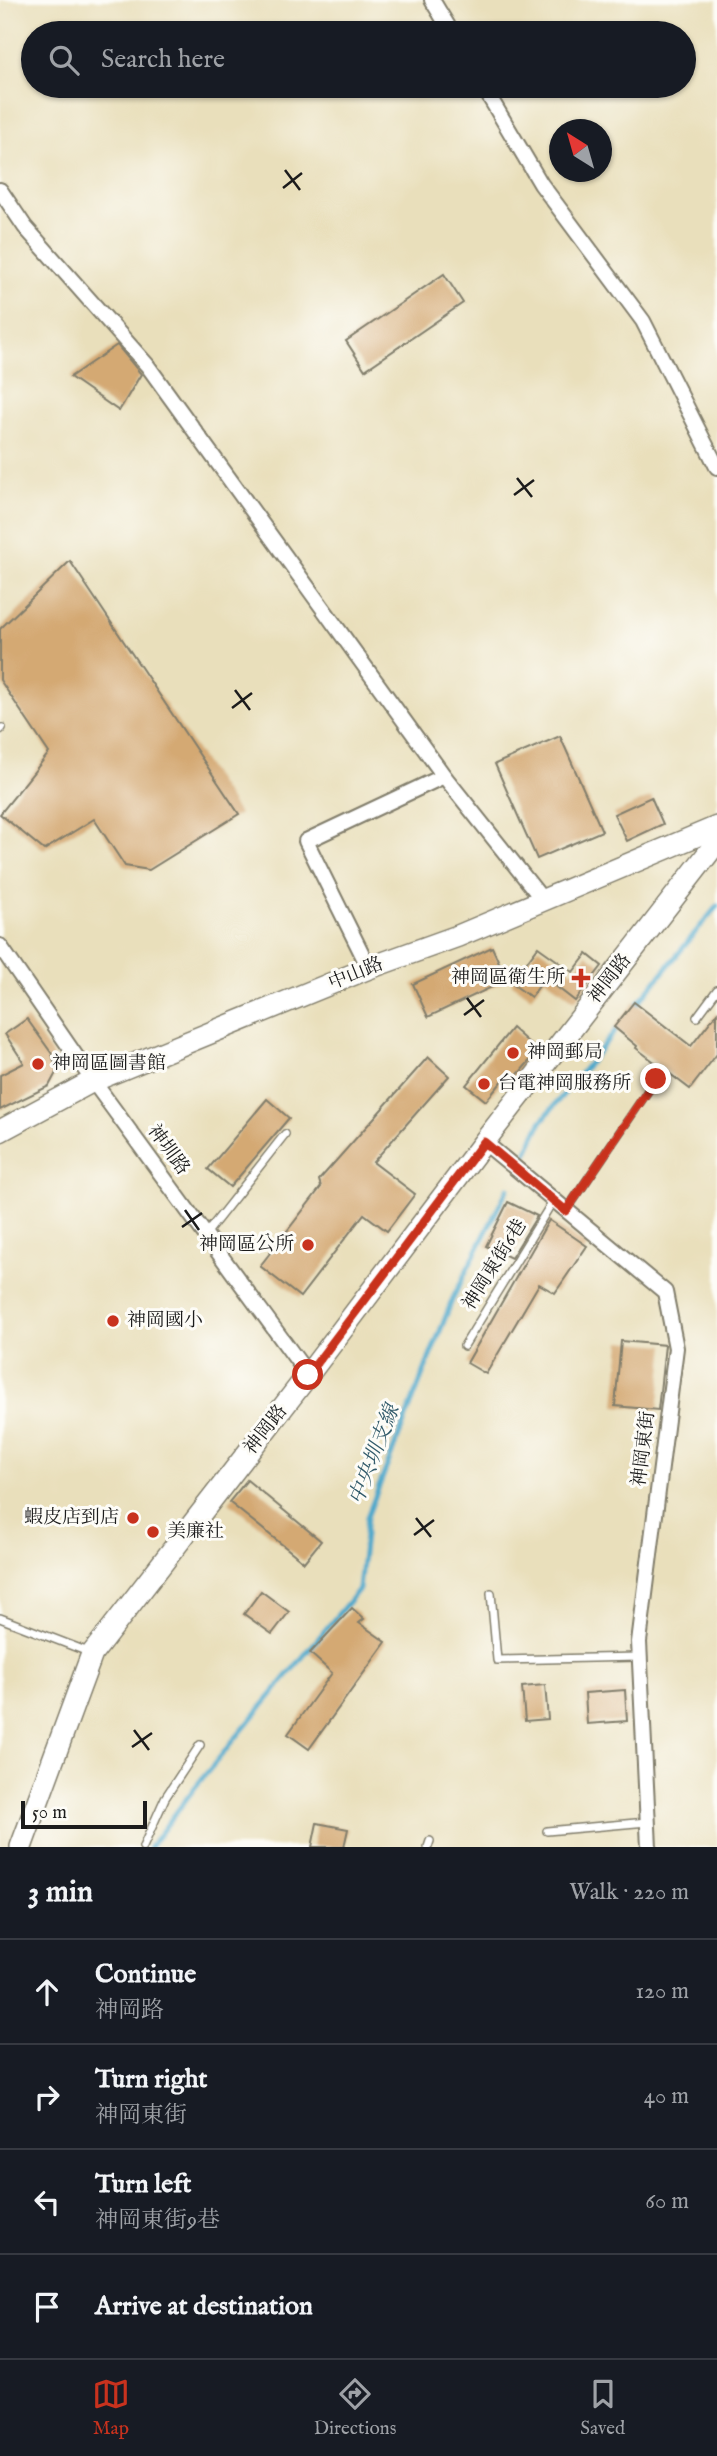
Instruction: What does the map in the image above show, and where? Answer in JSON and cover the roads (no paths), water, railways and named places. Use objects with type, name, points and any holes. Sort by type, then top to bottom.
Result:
[{"type":"street","points":[[432,0],[445,21]]},
{"type":"street","points":[[490,98],[541,184],[643,321],[717,467]]},
{"type":"street","points":[[0,190],[25,227],[147,365],[444,776],[542,899]]},
{"type":"street","points":[[369,968],[306,841],[444,776]]},
{"type":"street","name":"中山路","points":[[0,1130],[93,1081],[369,968],[458,936],[717,827]]},
{"type":"street","name":"神岡路","points":[[21,1847],[92,1654],[717,842]]},
{"type":"street","name":"神圳路","points":[[2,954],[308,1375]]},
{"type":"street","name":"神岡東街","points":[[484,1142],[664,1292],[676,1348],[639,1642],[649,1847]]},
{"type":"lane","points":[[697,1017],[717,990]]},
{"type":"lane","points":[[566,1211],[656,1079]]},
{"type":"lane","points":[[205,1235],[285,1134]]},
{"type":"lane","name":"神岡東街6巷","points":[[464,1346],[553,1200]]},
{"type":"lane","points":[[491,1593],[497,1660],[640,1657]]},
{"type":"lane","points":[[0,1618],[92,1654]]},
{"type":"lane","points":[[143,1847],[164,1798],[201,1745]]},
{"type":"lane","points":[[547,1831],[648,1822]]},
{"type":"waterway","name":"中央圳支線","points":[[633,1009],[717,906]]},
{"type":"waterway","name":"中央圳支線","points":[[524,1158],[541,1122],[620,1025]]},
{"type":"waterway","name":"中央圳支線","points":[[150,1847],[196,1786],[359,1589],[367,1517],[453,1298],[508,1188]]},
{"type":"place","name":"神岡區衛生所","points":[[581,978]]},
{"type":"place","name":"神岡郵局","points":[[513,1053]]},
{"type":"place","name":"神岡區圖書館","points":[[38,1064]]},
{"type":"place","name":"台電神岡服務所","points":[[484,1084]]},
{"type":"place","name":"神岡區公所","points":[[308,1245]]},
{"type":"place","name":"神岡國小","points":[[113,1321]]},
{"type":"place","name":"蝦皮店到店","points":[[133,1518]]},
{"type":"place","name":"美廉社","points":[[153,1532]]}]
